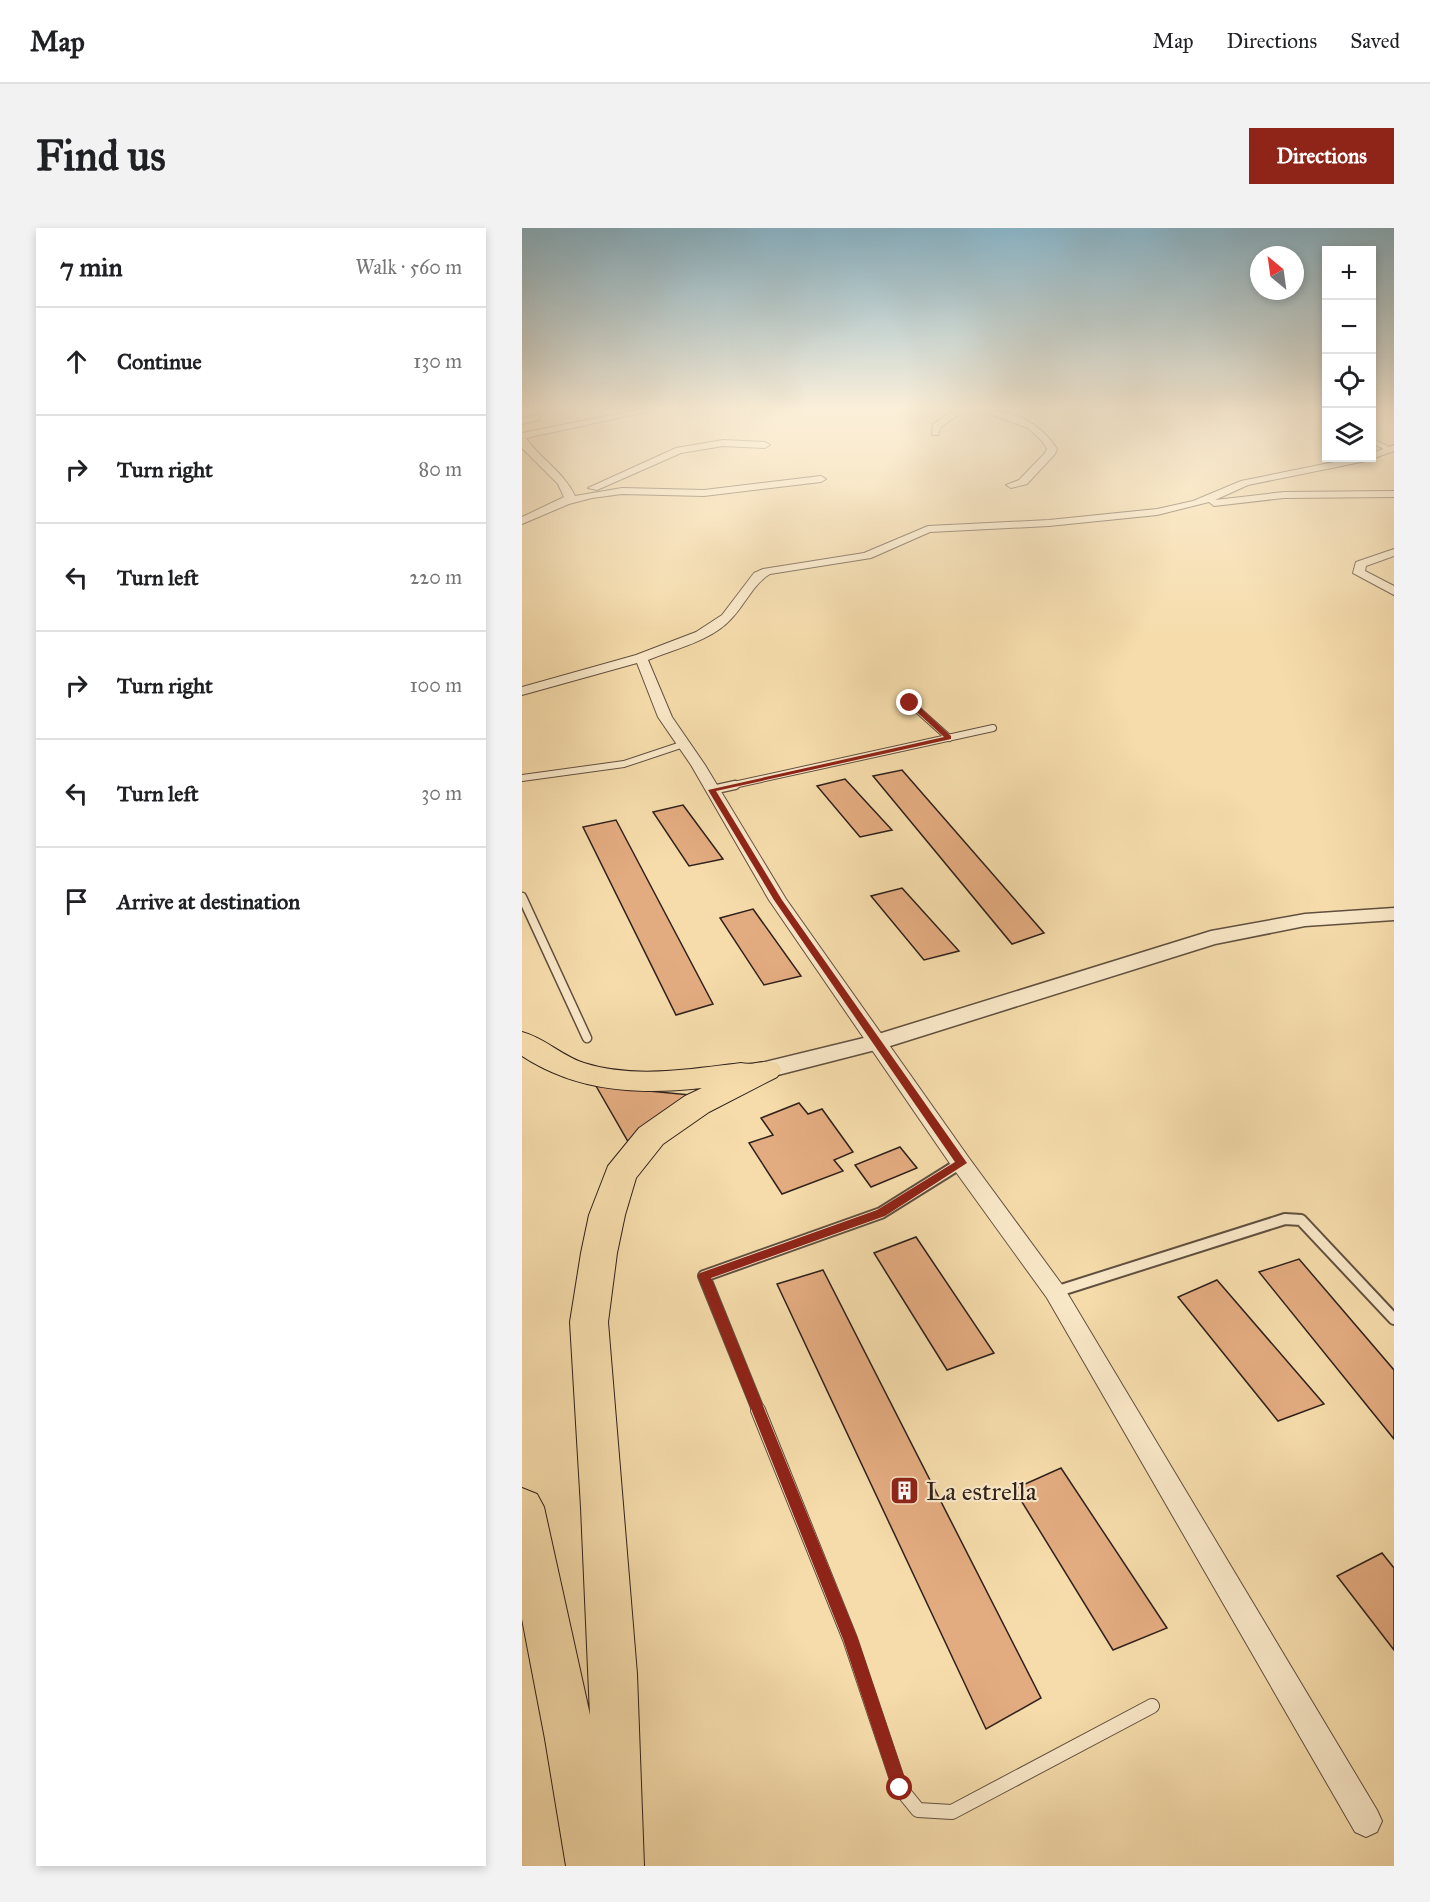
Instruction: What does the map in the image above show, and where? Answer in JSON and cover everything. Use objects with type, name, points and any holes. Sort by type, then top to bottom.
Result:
[{"type":"highway","points":[[522,1042],[569,1070],[630,1082],[672,1082],[766,1070]]},
{"type":"highway","points":[[618,1866],[612,1662],[589,1322],[599,1253],[607,1215],[620,1175],[651,1136],[697,1104],[766,1070]]},
{"type":"highway","points":[[522,1507],[570,1739],[592,1866]]},
{"type":"street","points":[[565,486],[570,496],[565,502]]},
{"type":"street","points":[[522,521],[596,486]]},
{"type":"street","points":[[533,505],[565,502],[591,495],[622,491],[704,493],[759,486]]},
{"type":"street","points":[[1196,504],[1237,486]]},
{"type":"street","points":[[522,691],[640,657],[701,635],[726,618],[758,576],[767,571],[867,556],[928,529],[1049,523],[1157,512],[1196,504],[1284,495],[1389,494],[1389,503],[1394,506]]},
{"type":"street","points":[[1394,552],[1360,564],[1359,573],[1394,591]]},
{"type":"street","points":[[640,657],[665,717],[684,744],[778,900],[1055,1292],[1366,1821]]},
{"type":"street","points":[[766,1070],[879,1042],[1211,938],[1305,920],[1394,914]]},
{"type":"lane","points":[[910,703],[949,738]]},
{"type":"lane","points":[[712,790],[993,728]]},
{"type":"lane","points":[[522,778],[624,764],[684,744]]},
{"type":"lane","points":[[522,897],[587,1038]]},
{"type":"lane","points":[[962,1163],[881,1213],[704,1276],[850,1639],[900,1788],[918,1810],[952,1812],[1152,1706]]},
{"type":"lane","points":[[1055,1292],[1285,1219],[1301,1220],[1394,1319]]},
{"type":"building","points":[[902,770],[1044,933],[1012,944],[873,776]]},
{"type":"building","points":[[845,779],[892,830],[860,837],[817,786]]},
{"type":"building","points":[[683,805],[723,859],[689,866],[653,812]]},
{"type":"building","points":[[616,820],[713,1004],[676,1015],[583,827]]},
{"type":"building","points":[[902,888],[959,951],[924,960],[871,896]]},
{"type":"building","points":[[753,909],[801,976],[764,985],[720,918]]},
{"type":"building","points":[[596,1086],[691,1095],[630,1145]]},
{"type":"building","points":[[799,1103],[808,1114],[822,1109],[853,1152],[834,1160],[843,1171],[782,1194],[749,1143],[773,1135],[761,1118]]},
{"type":"building","points":[[900,1147],[917,1168],[871,1187],[855,1165]]},
{"type":"building","points":[[916,1237],[994,1353],[947,1370],[874,1253]]},
{"type":"building","points":[[1299,1259],[1394,1370],[1394,1439],[1259,1272]]},
{"type":"building","name":"La estrella","points":[[823,1270],[1041,1698],[986,1729],[777,1284]]},
{"type":"building","points":[[1217,1280],[1324,1404],[1278,1421],[1178,1297]]},
{"type":"building","points":[[1061,1468],[1167,1628],[1113,1650],[1014,1489]]},
{"type":"building","points":[[1382,1553],[1394,1568],[1394,1650],[1337,1576]]},
{"type":"place","name":"La estrella","points":[[905,1491]]},
{"type":"route","points":[[900,1788],[850,1639],[704,1276],[881,1213],[962,1163],[778,900],[712,790],[949,738],[910,703]]}]
